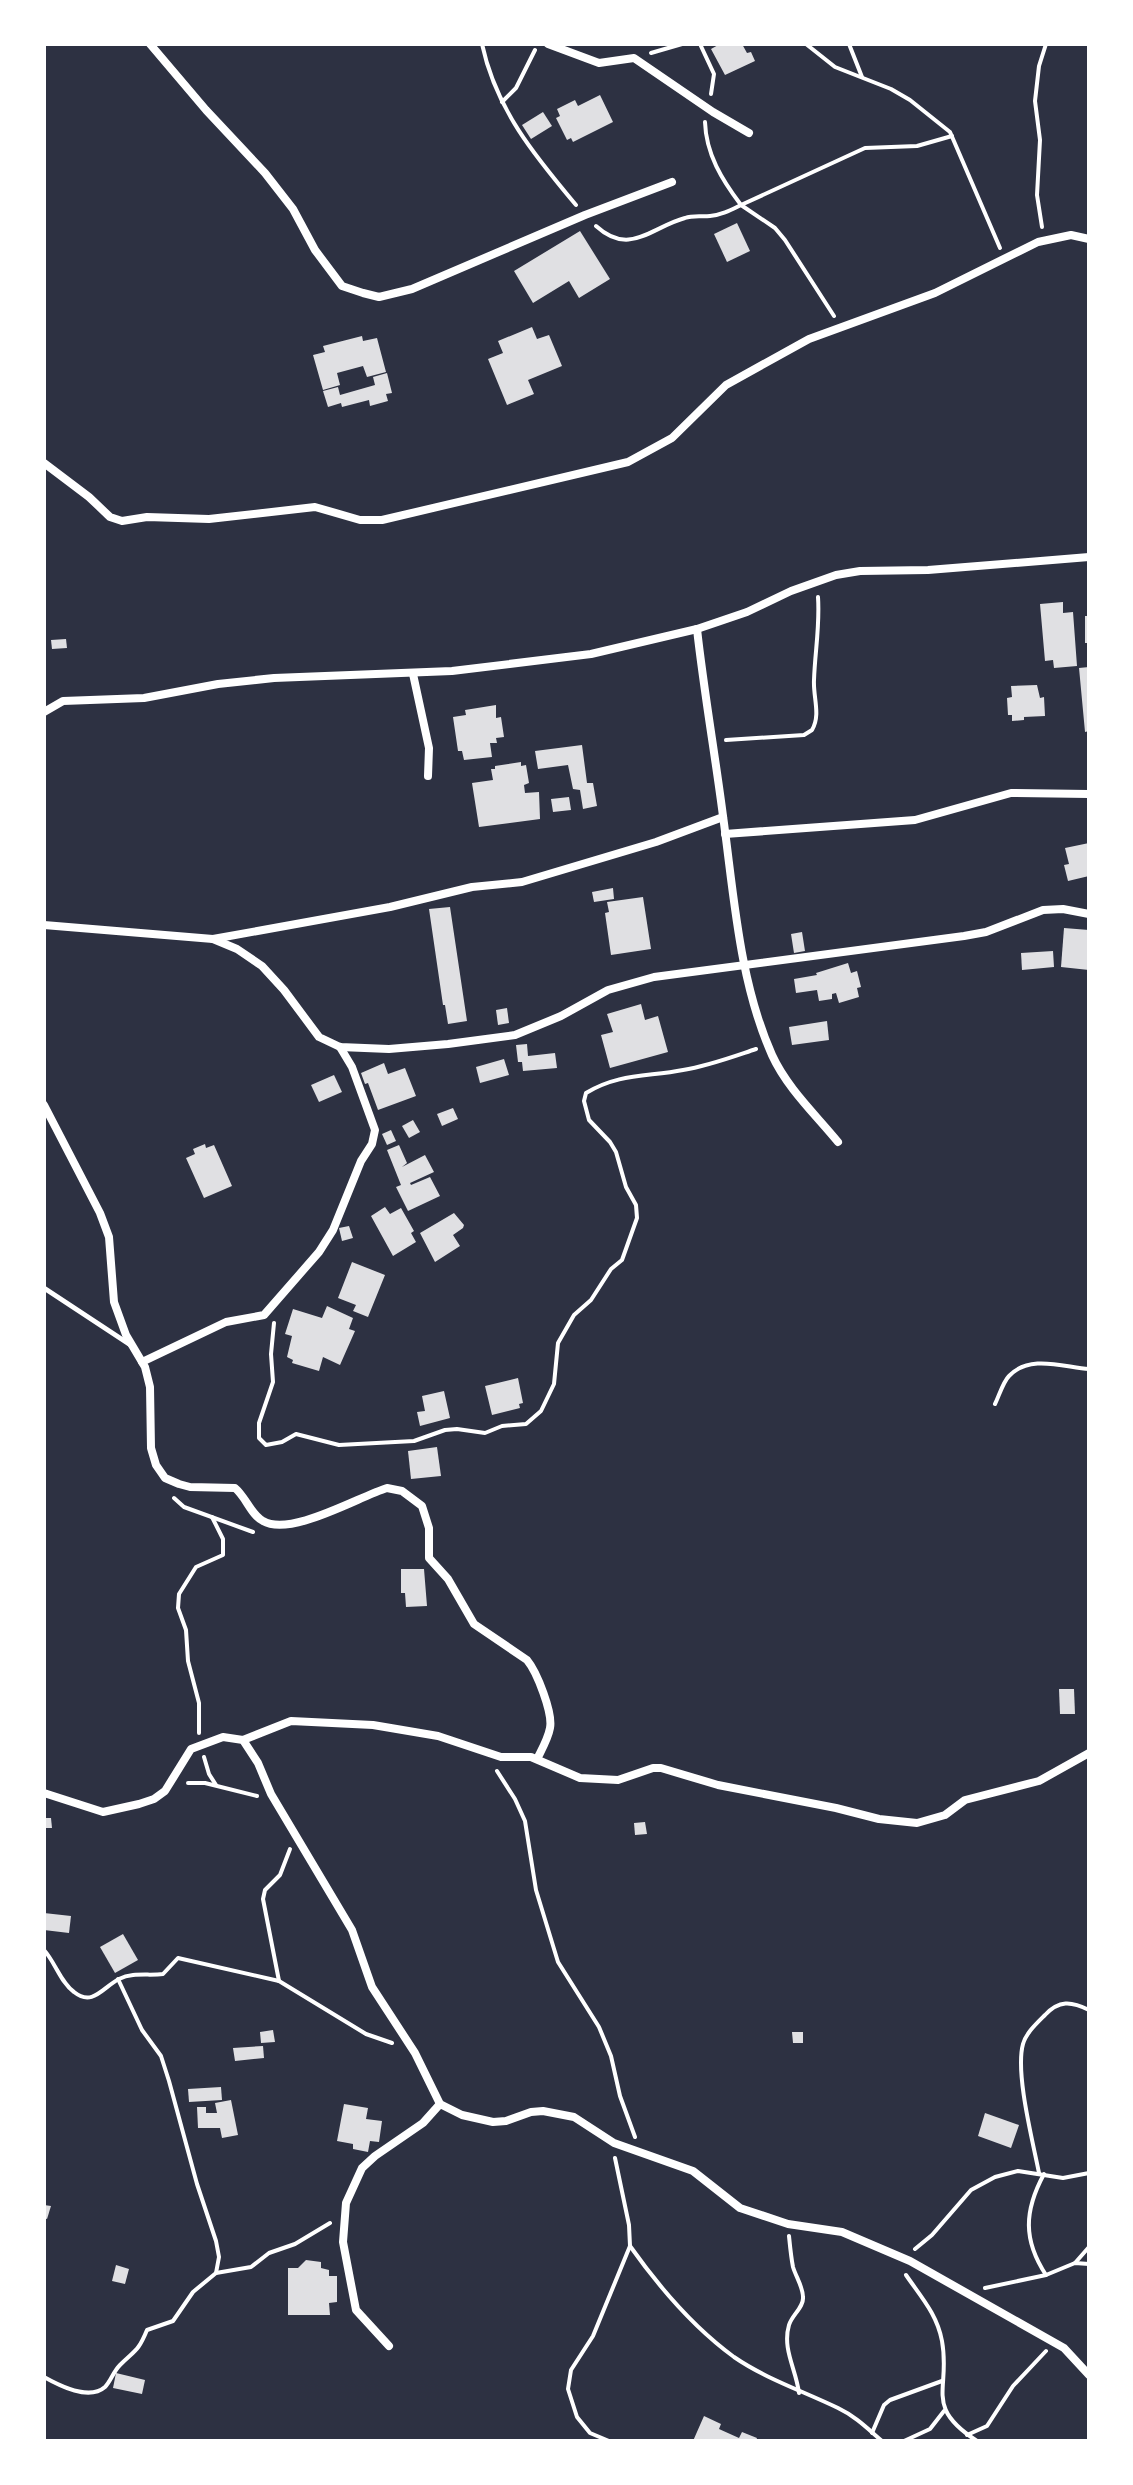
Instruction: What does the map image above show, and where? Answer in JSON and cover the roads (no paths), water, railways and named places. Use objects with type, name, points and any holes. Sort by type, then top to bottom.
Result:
[{"type":"street","points":[[150,44],[265,173],[293,209],[315,250],[342,286],[363,293],[379,297],[412,289],[585,215],[672,182]]},
{"type":"street","points":[[548,44],[599,63],[634,58],[749,133]]},
{"type":"street","points":[[44,463],[110,517],[122,521],[147,517],[209,519],[315,507],[360,520],[382,520],[628,462],[672,438],[726,385],[809,339],[935,293],[1044,240],[1071,235],[1089,239]]},
{"type":"street","points":[[44,707],[63,701],[144,698],[232,682],[413,674],[591,654],[697,629],[747,612],[817,582],[860,571],[916,571],[1089,557]]},
{"type":"street","points":[[697,629],[745,964],[768,1045],[793,1088],[838,1142]]},
{"type":"street","points":[[413,674],[429,748],[428,776]]},
{"type":"street","points":[[725,834],[915,820],[1011,793],[1089,794]]},
{"type":"street","points":[[44,925],[213,939],[390,907],[472,887],[522,882],[656,842],[723,817]]},
{"type":"street","points":[[213,939],[237,949],[262,966],[319,1037],[340,1047],[389,1049],[515,1035],[549,1022],[625,984],[745,964],[851,953],[892,944],[964,936],[986,932],[1043,910],[1063,909],[1089,914]]},
{"type":"street","points":[[142,1362],[226,1322],[264,1315],[319,1252],[340,1217],[361,1161],[375,1137],[356,1077],[340,1047]]},
{"type":"street","points":[[44,1105],[100,1213],[109,1237],[114,1302],[150,1387],[151,1448],[156,1465],[165,1478],[190,1487],[232,1487],[248,1501],[260,1520],[276,1526],[328,1514],[387,1488],[412,1497],[422,1506],[427,1518],[429,1558],[448,1579],[474,1624],[527,1660],[533,1668],[551,1719],[550,1731],[537,1759]]},
{"type":"street","points":[[44,1793],[103,1812],[154,1799],[170,1785],[191,1749],[223,1737],[243,1740],[291,1721],[373,1725],[438,1736],[501,1757],[537,1759],[580,1778],[618,1780],[661,1768],[718,1785],[879,1819],[917,1823],[945,1815],[965,1800],[1039,1781],[1089,1753]]},
{"type":"street","points":[[243,1740],[258,1763],[271,1794],[352,1930],[372,1987],[410,2047],[440,2104],[462,2115],[493,2122],[531,2112],[556,2111],[574,2117],[614,2143],[693,2171],[740,2208],[788,2224],[842,2232],[902,2258],[1064,2348],[1089,2375]]},
{"type":"street","points":[[389,2346],[356,2310],[343,2242],[346,2203],[362,2168],[423,2123],[440,2104]]},
{"type":"lane","points":[[44,1288],[133,1347]]}]
